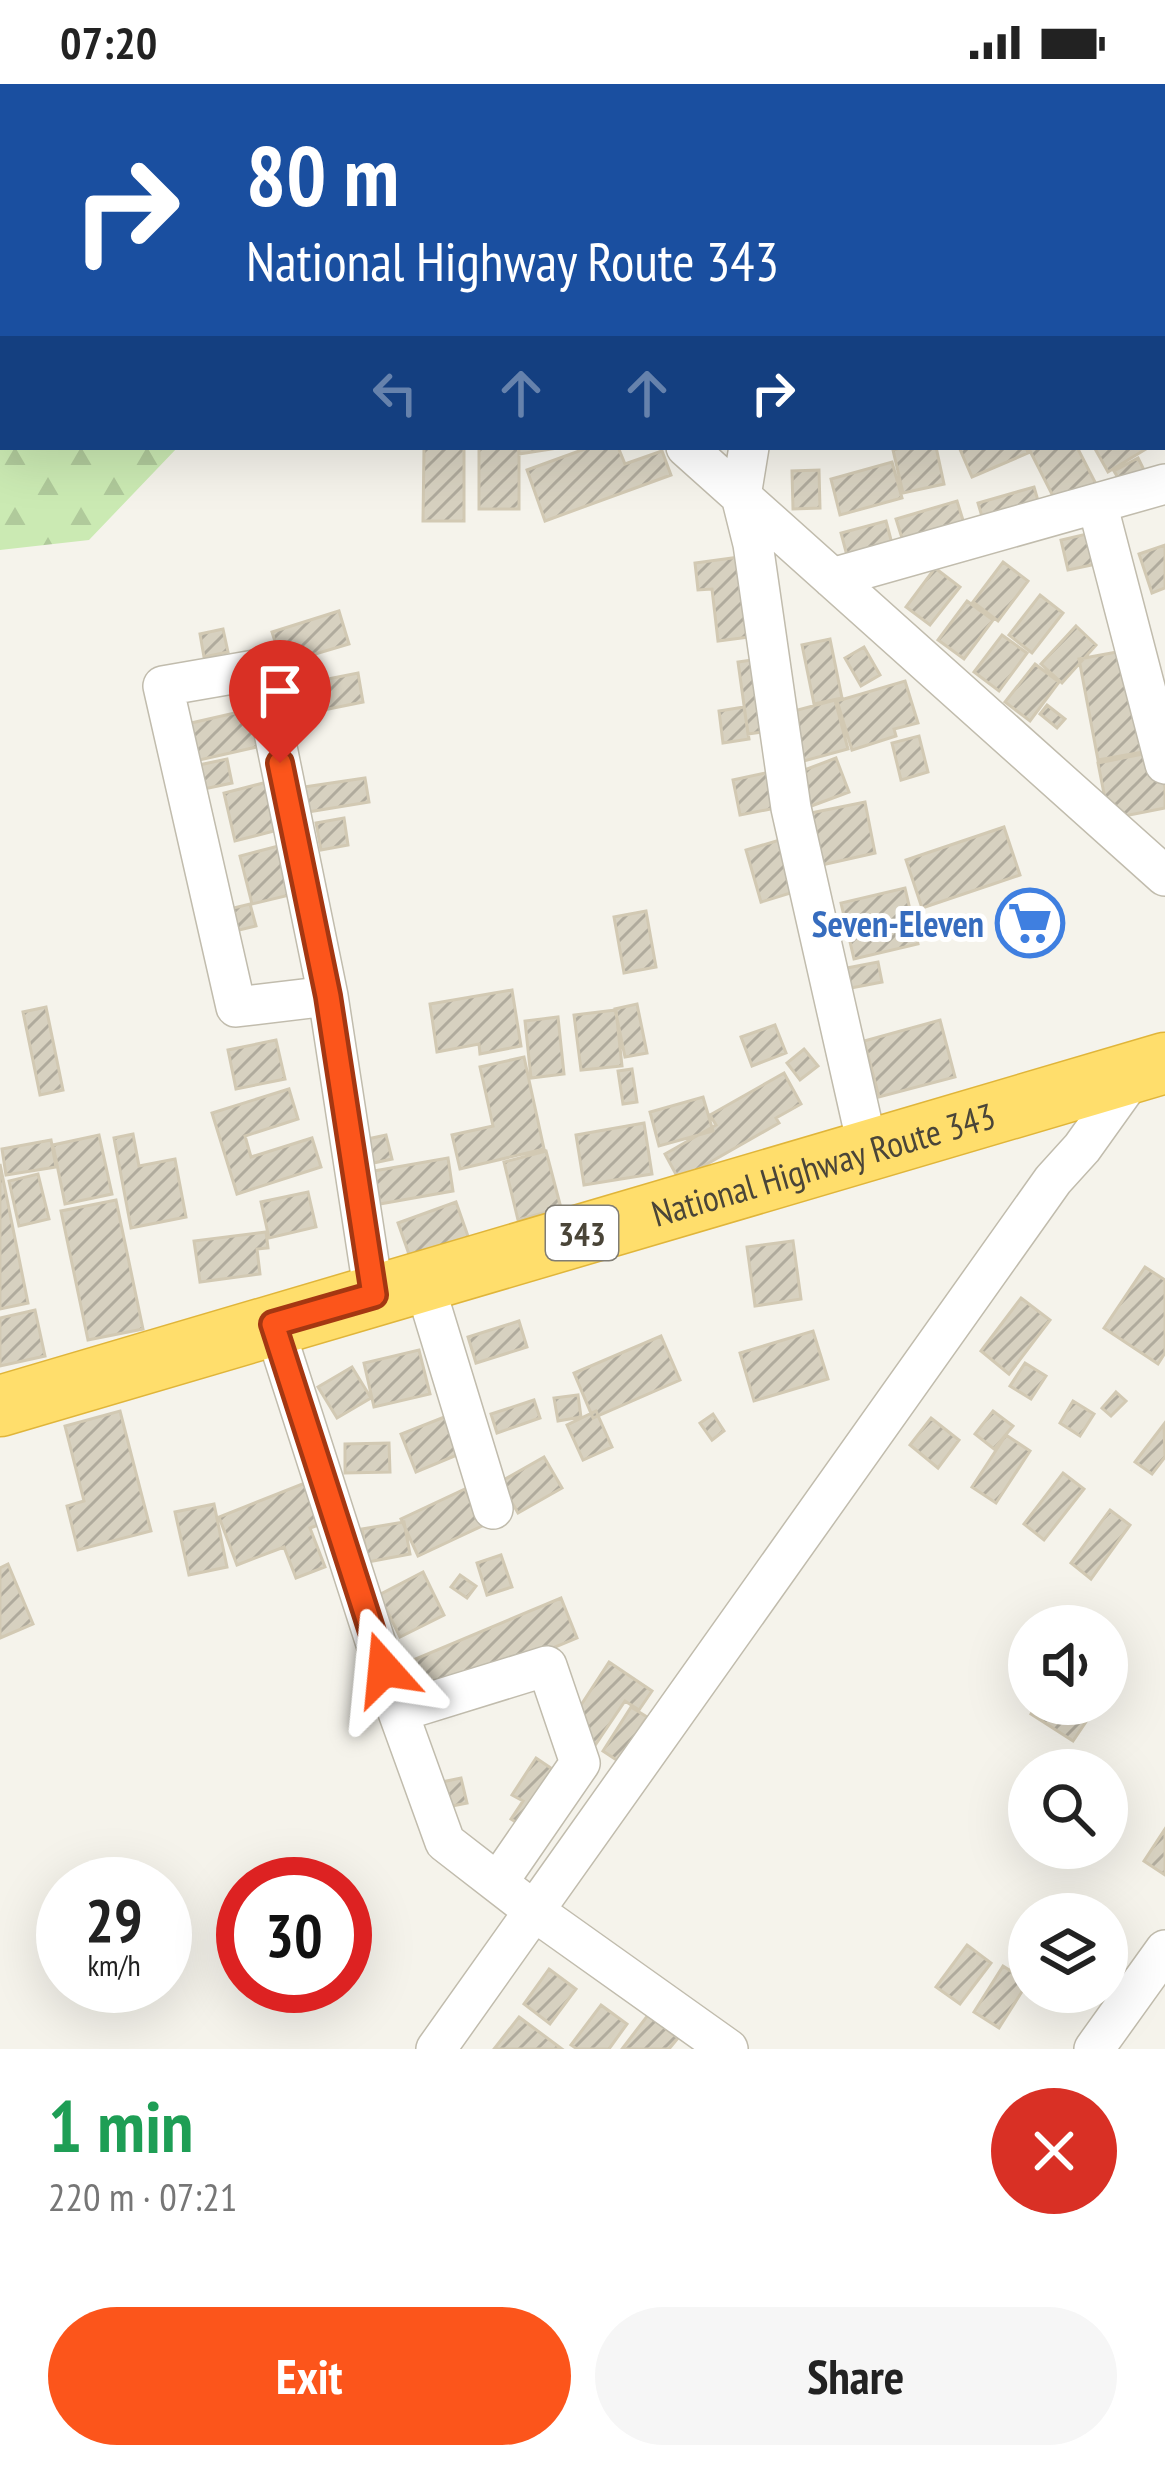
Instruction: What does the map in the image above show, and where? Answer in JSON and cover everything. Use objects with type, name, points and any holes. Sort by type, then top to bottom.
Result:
[{"type":"highway","name":"National Highway Route 343","points":[[0,1406],[1151,1067]]},
{"type":"street","points":[[689,450],[1165,876]]},
{"type":"street","points":[[749,450],[741,496],[791,808],[868,1149]]},
{"type":"street","points":[[832,578],[1165,484]]},
{"type":"street","points":[[1097,503],[1165,764]]},
{"type":"street","points":[[328,996],[236,1006],[163,686],[261,669],[328,996],[399,1288],[493,1509]]},
{"type":"street","points":[[515,1895],[1052,1180],[1151,1067]]},
{"type":"street","points":[[273,1324],[398,1712],[445,1842],[685,2037],[728,2049]]},
{"type":"street","points":[[398,1712],[548,1666],[580,1763],[436,2049]]},
{"type":"street","points":[[1094,2049],[1165,1949]]},
{"type":"green space","points":[[0,450],[175,450],[89,540],[0,550]]},
{"type":"building","points":[[424,450],[464,450],[464,521],[423,521]]},
{"type":"building","points":[[479,450],[519,450],[519,509],[479,509]]},
{"type":"building","points":[[582,450],[619,450],[625,464],[662,451],[671,475],[545,521],[527,470]]},
{"type":"building","points":[[893,450],[937,450],[944,484],[903,493]]},
{"type":"building","points":[[960,450],[1027,450],[1028,453],[972,477]]},
{"type":"building","points":[[1030,450],[1079,450],[1096,484],[1057,504]]},
{"type":"building","points":[[1096,450],[1144,450],[1108,472]]},
{"type":"building","points":[[1138,458],[1147,476],[1124,488],[1114,471]]},
{"type":"building","points":[[892,462],[902,498],[840,515],[831,479]]},
{"type":"building","points":[[819,470],[820,508],[793,509],[792,471]]},
{"type":"building","points":[[1034,487],[1041,511],[985,527],[978,503]]},
{"type":"building","points":[[957,501],[967,533],[906,551],[896,519]]},
{"type":"building","points":[[886,521],[895,555],[850,567],[841,533]]},
{"type":"building","points":[[1108,529],[1115,560],[1068,570],[1061,540]]},
{"type":"building","points":[[1165,545],[1165,588],[1152,593],[1139,554]]},
{"type":"building","points":[[747,556],[757,636],[718,641],[712,589],[698,590],[695,563]]},
{"type":"building","points":[[1003,562],[1028,581],[998,621],[973,602]]},
{"type":"building","points":[[935,568],[960,587],[930,625],[906,607]]},
{"type":"building","points":[[1040,595],[1063,613],[1032,653],[1009,635]]},
{"type":"building","points":[[967,601],[993,620],[964,659],[938,640]]},
{"type":"building","points":[[339,611],[349,644],[282,664],[272,632]]},
{"type":"building","points":[[1076,626],[1096,645],[1062,683],[1041,664]]},
{"type":"building","points":[[223,629],[228,652],[204,657],[200,634]]},
{"type":"building","points":[[1002,635],[1027,653],[999,691],[974,672]]},
{"type":"building","points":[[830,639],[842,698],[814,704],[802,645]]},
{"type":"building","points":[[864,647],[880,675],[861,686],[845,658]]},
{"type":"building","points":[[1117,652],[1154,750],[1098,760],[1079,659]]},
{"type":"building","points":[[766,658],[776,730],[748,734],[738,662]]},
{"type":"building","points":[[1035,664],[1059,682],[1030,721],[1005,702]]},
{"type":"building","points":[[358,673],[363,702],[294,716],[288,687]]},
{"type":"building","points":[[905,681],[918,723],[894,729],[896,736],[852,750],[837,701]]},
{"type":"building","points":[[835,700],[848,749],[804,761],[790,712]]},
{"type":"building","points":[[1047,705],[1065,719],[1057,728],[1040,714]]},
{"type":"building","points":[[744,707],[749,739],[723,743],[719,711]]},
{"type":"building","points":[[252,709],[261,746],[195,761],[187,724]]},
{"type":"building","points":[[919,736],[928,772],[901,780],[892,743]]},
{"type":"building","points":[[1158,751],[1165,808],[1109,819],[1098,763]]},
{"type":"building","points":[[836,758],[849,792],[806,808],[794,774]]},
{"type":"building","points":[[227,759],[232,783],[204,789],[199,765]]},
{"type":"building","points":[[779,770],[786,806],[740,815],[733,780]]},
{"type":"building","points":[[365,778],[369,802],[308,812],[304,787]]},
{"type":"building","points":[[271,781],[282,829],[235,841],[224,793]]},
{"type":"building","points":[[865,802],[875,853],[822,865],[811,813]]},
{"type":"building","points":[[344,818],[348,845],[321,850],[316,823]]},
{"type":"building","points":[[1004,827],[1020,875],[922,908],[906,860]]},
{"type":"building","points":[[790,837],[794,892],[761,902],[746,850]]},
{"type":"building","points":[[282,845],[294,894],[252,904],[240,856]]},
{"type":"building","points":[[905,888],[918,944],[854,959],[841,903]]},
{"type":"building","points":[[250,904],[256,926],[231,932],[225,910]]},
{"type":"building","points":[[646,911],[656,967],[624,973],[614,917]]},
{"type":"building","points":[[878,962],[882,982],[851,988],[847,968]]},
{"type":"building","points":[[512,990],[521,1046],[480,1054],[479,1044],[437,1052],[430,1004]]},
{"type":"building","points":[[637,1004],[647,1053],[625,1057],[615,1009]]},
{"type":"building","points":[[46,1007],[63,1090],[40,1095],[23,1012]]},
{"type":"building","points":[[616,1010],[622,1066],[581,1070],[574,1015]]},
{"type":"building","points":[[558,1017],[564,1074],[531,1078],[525,1021]]},
{"type":"building","points":[[940,1020],[955,1077],[879,1097],[864,1041]]},
{"type":"building","points":[[775,1025],[786,1053],[752,1066],[741,1037]]},
{"type":"building","points":[[276,1040],[285,1079],[236,1089],[228,1050]]},
{"type":"building","points":[[804,1049],[818,1066],[800,1080],[787,1063]]},
{"type":"building","points":[[524,1057],[544,1149],[460,1169],[452,1135],[493,1126],[480,1067]]},
{"type":"building","points":[[632,1069],[637,1102],[623,1104],[618,1071]]},
{"type":"building","points":[[784,1073],[801,1104],[776,1118],[779,1123],[679,1180],[665,1154],[716,1125],[710,1115]]},
{"type":"building","points":[[289,1089],[298,1119],[245,1136],[251,1157],[312,1138],[321,1167],[237,1194],[212,1113]]},
{"type":"building","points":[[703,1097],[713,1131],[659,1146],[650,1112]]},
{"type":"building","points":[[644,1123],[652,1174],[584,1185],[576,1135]]},
{"type":"building","points":[[133,1134],[139,1166],[175,1159],[186,1217],[131,1228],[114,1138]]},
{"type":"building","points":[[99,1135],[112,1194],[65,1204],[53,1145]]},
{"type":"building","points":[[386,1135],[392,1159],[369,1164],[363,1140]]},
{"type":"building","points":[[51,1140],[56,1167],[6,1175],[2,1149]]},
{"type":"building","points":[[546,1151],[561,1208],[518,1220],[504,1162]]},
{"type":"building","points":[[448,1158],[453,1191],[380,1204],[374,1171]]},
{"type":"building","points":[[0,1164],[28,1303],[0,1309]]},
{"type":"building","points":[[38,1174],[49,1219],[19,1226],[9,1181]]},
{"type":"building","points":[[308,1192],[316,1227],[269,1238],[261,1202]]},
{"type":"building","points":[[116,1200],[143,1329],[88,1340],[61,1211]]},
{"type":"building","points":[[456,1202],[469,1239],[411,1260],[398,1223]]},
{"type":"building","points":[[266,1232],[268,1248],[257,1249],[260,1274],[200,1282],[194,1241]]},
{"type":"building","points":[[793,1241],[801,1299],[755,1306],[747,1247]]},
{"type":"building","points":[[1145,1267],[1165,1280],[1165,1353],[1158,1364],[1104,1328]]},
{"type":"building","points":[[1021,1298],[1050,1320],[1009,1374],[981,1351]]},
{"type":"building","points":[[35,1310],[45,1356],[0,1366],[0,1318]]},
{"type":"building","points":[[519,1321],[527,1347],[476,1363],[468,1337]]},
{"type":"building","points":[[813,1331],[828,1379],[754,1401],[740,1353]]},
{"type":"building","points":[[661,1336],[680,1380],[593,1418],[574,1373]]},
{"type":"building","points":[[419,1350],[430,1394],[374,1407],[364,1363]]},
{"type":"building","points":[[1025,1363],[1046,1376],[1031,1399],[1010,1386]]},
{"type":"building","points":[[352,1367],[371,1398],[337,1418],[318,1387]]},
{"type":"building","points":[[1116,1392],[1126,1401],[1111,1416],[1102,1408]]},
{"type":"building","points":[[578,1395],[581,1417],[558,1421],[554,1398]]},
{"type":"building","points":[[534,1400],[540,1418],[497,1433],[491,1414]]},
{"type":"building","points":[[1073,1401],[1094,1414],[1080,1436],[1060,1423]]},
{"type":"building","points":[[120,1411],[151,1531],[78,1550],[67,1506],[84,1501],[65,1426]]},
{"type":"building","points":[[596,1411],[612,1447],[583,1460],[567,1425]]},
{"type":"building","points":[[993,1411],[1013,1426],[994,1449],[975,1434]]},
{"type":"building","points":[[713,1414],[724,1431],[712,1440],[700,1423]]},
{"type":"building","points":[[447,1416],[462,1453],[416,1472],[401,1434]]},
{"type":"building","points":[[931,1418],[959,1440],[938,1468],[910,1445]]},
{"type":"building","points":[[1164,1424],[1165,1457],[1152,1474],[1135,1462]]},
{"type":"building","points":[[1006,1435],[1030,1451],[996,1503],[972,1487]]},
{"type":"building","points":[[389,1443],[390,1472],[345,1473],[345,1444]]},
{"type":"building","points":[[544,1457],[562,1488],[518,1513],[500,1482]]},
{"type":"building","points":[[1063,1473],[1084,1489],[1044,1540],[1024,1524]]},
{"type":"building","points":[[305,1483],[321,1524],[310,1528],[325,1567],[296,1578],[284,1547],[237,1565],[219,1517]]},
{"type":"building","points":[[465,1489],[482,1526],[418,1556],[401,1519]]},
{"type":"building","points":[[214,1504],[227,1567],[189,1575],[175,1512]]},
{"type":"building","points":[[1110,1510],[1130,1525],[1091,1579],[1071,1563]]},
{"type":"building","points":[[404,1522],[410,1554],[368,1562],[362,1529]]},
{"type":"building","points":[[501,1555],[512,1587],[487,1595],[477,1563]]},
{"type":"building","points":[[8,1564],[33,1624],[0,1638],[0,1568]]},
{"type":"building","points":[[423,1572],[444,1615],[400,1637],[379,1595]]},
{"type":"building","points":[[460,1575],[476,1586],[467,1598],[451,1587]]},
{"type":"building","points":[[561,1598],[577,1638],[411,1707],[394,1668]]},
{"type":"building","points":[[609,1662],[652,1691],[639,1710],[625,1701],[596,1744],[568,1725]]},
{"type":"building","points":[[631,1707],[647,1717],[618,1761],[603,1751]]},
{"type":"building","points":[[1048,1725],[1084,1725],[1073,1741]]},
{"type":"building","points":[[536,1758],[561,1775],[527,1829],[511,1819],[523,1801],[512,1795]]},
{"type":"building","points":[[461,1778],[467,1803],[442,1808],[437,1783]]},
{"type":"building","points":[[1165,1829],[1165,1875],[1144,1861]]},
{"type":"building","points":[[967,1945],[991,1963],[960,2004],[936,1987]]},
{"type":"building","points":[[1003,1966],[1008,1969],[1008,2013],[999,2028],[974,2012]]},
{"type":"building","points":[[549,1969],[576,1989],[550,2024],[524,2004]]},
{"type":"building","points":[[601,2005],[627,2024],[609,2049],[577,2049],[571,2045]]},
{"type":"building","points":[[648,2015],[678,2038],[669,2049],[622,2049]]},
{"type":"building","points":[[519,2017],[562,2049],[494,2049]]},
{"type":"place","name":"Seven-Eleven","points":[[1030,923]]},
{"type":"route","points":[[280,763],[328,996],[374,1295],[273,1324],[384,1669]]}]
